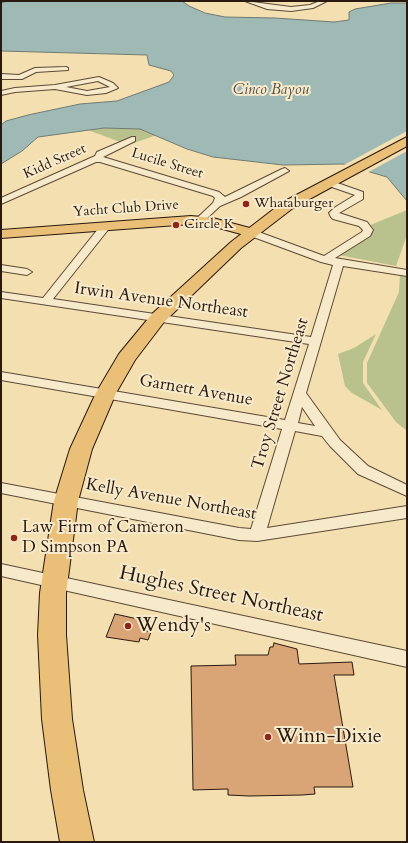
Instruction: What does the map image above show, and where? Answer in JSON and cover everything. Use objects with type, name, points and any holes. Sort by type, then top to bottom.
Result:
[{"type":"highway","points":[[77,842],[66,782],[57,719],[52,635],[54,581],[66,501],[81,449],[106,393],[126,358],[158,318],[209,268],[288,205],[407,141]]},
{"type":"main road","name":"Yacht Club Drive","points":[[1,234],[200,220],[209,221],[252,233]]},
{"type":"street","points":[[248,1],[270,8],[291,9],[313,7],[324,1]]},
{"type":"street","points":[[1,77],[22,77],[39,69],[66,69]]},
{"type":"street","points":[[1,93],[15,90],[55,87],[98,79],[111,84],[114,88],[87,94],[55,87]]},
{"type":"street","name":"Kidd Street","points":[[1,202],[98,158],[100,154],[132,138]]},
{"type":"street","name":"Lucile Street","points":[[98,158],[216,194],[220,197],[218,204]]},
{"type":"street","points":[[200,220],[218,204],[285,171]]},
{"type":"street","points":[[325,260],[366,234],[368,230],[363,224],[336,217],[334,213],[360,197],[360,194],[329,183]]},
{"type":"street","points":[[46,302],[106,226]]},
{"type":"street","points":[[252,233],[325,260],[407,273]]},
{"type":"street","name":"Troy Street Northeast","points":[[257,535],[339,263]]},
{"type":"street","points":[[1,268],[27,272]]},
{"type":"street","name":"Irwin Avenue Northeast","points":[[1,295],[316,341]]},
{"type":"street","name":"Garnett Avenue","points":[[1,376],[327,432]]},
{"type":"street","points":[[300,394],[335,443],[363,470],[407,491]]},
{"type":"street","name":"Kelly Avenue Northeast","points":[[1,488],[239,534],[257,535],[407,512]]},
{"type":"street","name":"Hughes Street Northeast","points":[[1,570],[407,659]]},
{"type":"green space","points":[[104,128],[141,129],[157,135],[128,145],[88,130]]},
{"type":"green space","points":[[407,210],[407,235],[396,266],[339,255],[368,226]]},
{"type":"green space","points":[[400,274],[407,275],[407,431],[396,422],[367,383],[367,363],[399,292]]},
{"type":"green space","points":[[376,334],[363,362],[363,383],[382,410],[352,393],[345,386],[338,354],[354,348]]},
{"type":"water","name":"Cinco Bayou","points":[[8,1],[182,1],[205,13],[225,17],[275,18],[334,22],[349,20],[349,12],[355,9],[391,3],[407,3],[407,201],[387,177],[343,164],[283,165],[213,157],[187,149],[140,129],[104,128],[38,137],[22,151],[1,164],[1,125],[6,121],[80,104],[117,101],[169,82],[174,75],[171,71],[149,65],[147,55],[1,51],[1,3]]},
{"type":"pier","points":[[407,131],[407,151],[367,173],[342,166]]},
{"type":"building","name":"Wendy's","points":[[115,614],[147,621],[143,630],[151,632],[148,640],[140,638],[139,642],[106,637]]},
{"type":"building","name":"Winn-Dixie","points":[[274,643],[297,649],[299,664],[352,662],[354,675],[334,675],[353,787],[314,787],[315,794],[249,796],[228,795],[228,789],[193,790],[191,666],[236,665],[235,655],[268,655],[270,647],[273,647]]},
{"type":"place","name":"Whataburger","points":[[246,204]]},
{"type":"place","name":"Circle K","points":[[176,225]]},
{"type":"place","name":"Law Firm of Cameron D Simpson PA","points":[[14,538]]},
{"type":"place","name":"Wendy's","points":[[128,626]]},
{"type":"place","name":"Winn-Dixie","points":[[268,737]]}]
